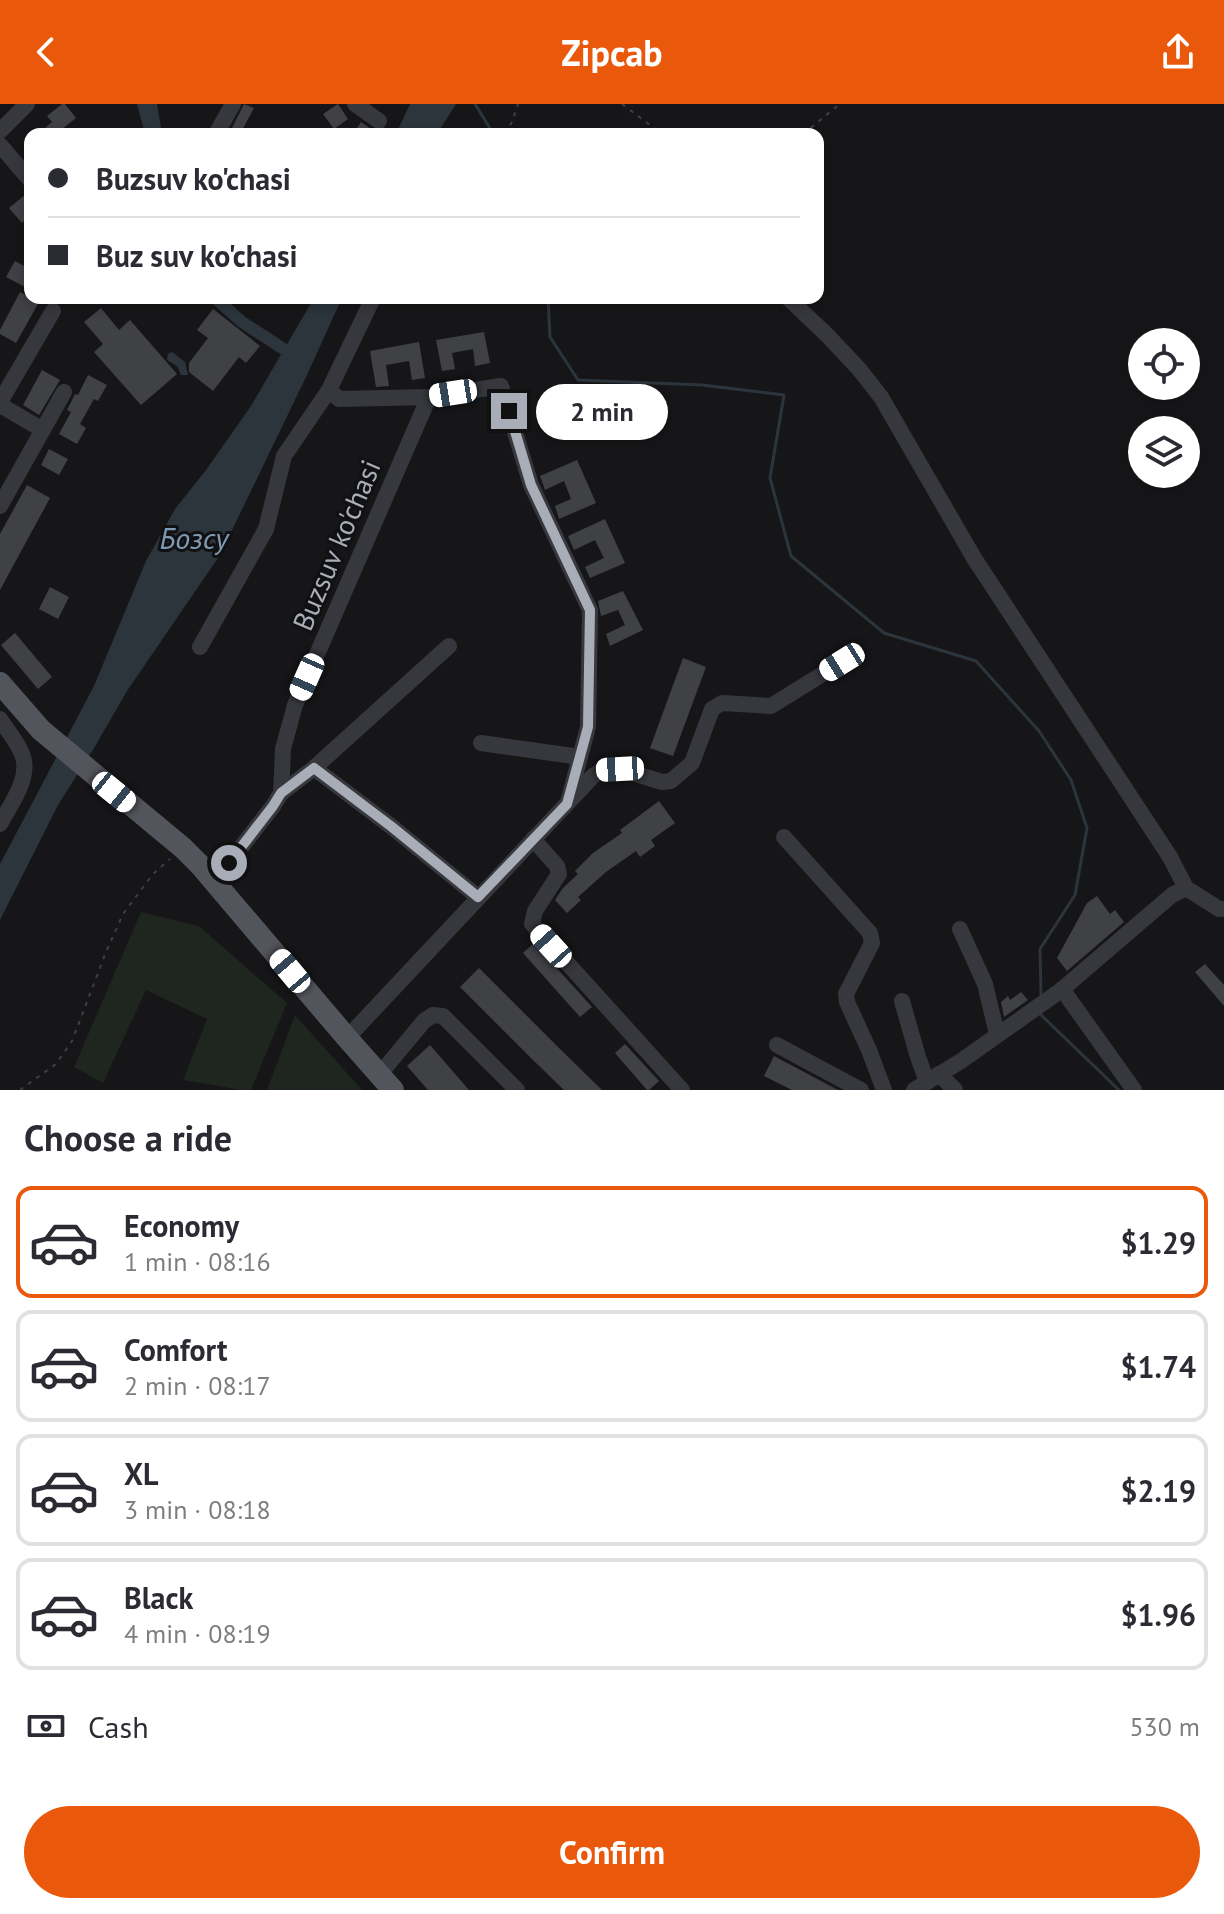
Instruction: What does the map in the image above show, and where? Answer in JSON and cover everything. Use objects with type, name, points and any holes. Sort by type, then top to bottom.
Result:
[{"type":"main road","points":[[0,683],[41,730],[183,848],[215,881],[386,1082]]},
{"type":"street","points":[[2,124],[27,104]]},
{"type":"street","points":[[219,128],[233,104]]},
{"type":"street","points":[[355,104],[379,121]]},
{"type":"street","points":[[0,145],[24,173]]},
{"type":"street","points":[[200,647],[266,529],[284,456],[329,390],[370,304]]},
{"type":"street","points":[[794,304],[859,369],[881,397],[974,558],[1170,857],[1186,888],[1219,909],[1224,909]]},
{"type":"street","points":[[43,430],[0,403],[53,311]]},
{"type":"street","points":[[329,390],[339,399],[429,397],[501,386],[531,485],[590,610],[588,727],[567,804]]},
{"type":"street","points":[[0,506],[64,392]]},
{"type":"street","name":"Buzsuv ko'chasi","points":[[281,793],[283,749],[295,705],[429,397]]},
{"type":"street","points":[[215,881],[281,793],[314,768],[449,646]]},
{"type":"street","points":[[347,1038],[593,776],[604,769],[620,769],[662,782],[671,781],[692,763],[712,709],[722,703],[771,706],[842,662]]},
{"type":"street","points":[[0,719],[24,755],[19,791],[0,824]]},
{"type":"street","points":[[481,743],[580,757]]},
{"type":"street","points":[[314,768],[478,897]]},
{"type":"street","points":[[784,837],[870,933],[872,943],[846,994],[884,1090]]},
{"type":"street","points":[[533,839],[557,866],[559,874],[535,911],[532,924],[682,1090]]},
{"type":"street","points":[[926,1082],[961,1061],[1060,990],[1172,895],[1186,888]]},
{"type":"street","points":[[960,929],[985,984],[997,1034]]},
{"type":"street","points":[[1060,990],[1134,1090]]},
{"type":"street","points":[[902,1001],[926,1082]]},
{"type":"street","points":[[386,1082],[424,1021],[433,1015],[443,1016],[517,1090]]},
{"type":"street","points":[[777,1045],[861,1090]]},
{"type":"street","points":[[926,1082],[955,1090]]},
{"type":"path","points":[[508,128],[518,104]]},
{"type":"path","points":[[622,104],[654,128]]},
{"type":"path","points":[[810,128],[840,104]]},
{"type":"path","points":[[20,1090],[56,1064],[72,1041],[123,914],[153,874],[183,848]]},
{"type":"shaded area","points":[[141,912],[199,926],[287,1003],[251,1090],[183,1080],[207,1019],[146,990],[103,1083],[74,1067]]},
{"type":"shaded area","points":[[295,1015],[362,1090],[267,1090]]},
{"type":"water","points":[[137,104],[157,104],[161,128],[143,128]]},
{"type":"water","points":[[410,104],[456,104],[441,128],[399,128]]},
{"type":"water","name":"Бозсу","points":[[310,304],[339,304],[220,555],[127,691],[58,805],[0,920],[0,864],[94,686],[146,561],[175,509],[251,406]]},
{"type":"water","points":[[172,352],[185,362],[188,375],[181,375],[177,366],[167,360]]},
{"type":"building","points":[[65,104],[76,118],[64,128],[45,128],[52,122],[47,116]]},
{"type":"building","points":[[244,104],[254,108],[243,128],[232,128]]},
{"type":"building","points":[[338,104],[348,119],[333,128],[323,114]]},
{"type":"building","points":[[24,196],[24,221],[22,223],[9,208]]},
{"type":"building","points":[[15,261],[24,266],[24,286],[6,277]]},
{"type":"building","points":[[20,292],[24,294],[24,304],[38,304],[16,343],[0,334]]},
{"type":"building","points":[[101,308],[119,330],[130,320],[177,374],[141,405],[94,352],[103,344],[84,322]]},
{"type":"building","points":[[213,309],[260,346],[246,363],[239,357],[213,391],[189,372],[189,363],[208,338],[197,330]]},
{"type":"building","points":[[484,332],[490,363],[475,366],[473,349],[452,353],[455,369],[442,371],[436,340]]},
{"type":"building","points":[[419,342],[425,378],[412,380],[409,361],[386,365],[389,386],[376,387],[370,351]]},
{"type":"building","points":[[42,370],[60,380],[39,415],[23,405]]},
{"type":"building","points":[[88,375],[107,385],[98,401],[94,399],[80,424],[86,428],[77,444],[59,434],[71,412],[67,410]]},
{"type":"building","points":[[49,449],[68,459],[59,475],[41,465]]},
{"type":"building","points":[[577,460],[596,503],[559,519],[555,506],[571,499],[564,481],[545,490],[540,476]]},
{"type":"building","points":[[27,485],[50,498],[0,590],[0,534]]},
{"type":"building","points":[[605,519],[625,563],[590,578],[585,567],[604,558],[595,540],[574,550],[568,536]]},
{"type":"building","points":[[50,587],[69,597],[58,619],[39,609]]},
{"type":"building","points":[[623,591],[643,630],[610,646],[606,634],[625,625],[618,610],[601,616],[598,601]]},
{"type":"building","points":[[15,633],[52,677],[38,689],[1,645]]},
{"type":"building","points":[[683,658],[706,667],[673,756],[650,748]]},
{"type":"building","points":[[659,801],[675,823],[651,840],[655,846],[640,857],[636,851],[606,872],[578,897],[581,900],[567,913],[555,900],[578,874],[575,871],[593,853],[622,833],[620,830]]},
{"type":"building","points":[[1097,896],[1110,914],[1115,910],[1124,922],[1067,971],[1057,958],[1087,903]]},
{"type":"building","points":[[534,943],[592,1007],[580,1017],[523,953]]},
{"type":"building","points":[[1205,964],[1224,985],[1224,1006],[1195,972]]},
{"type":"building","points":[[479,968],[602,1090],[564,1090],[534,1061],[460,987]]},
{"type":"building","points":[[1021,992],[1028,1000],[1004,1017],[1001,1002]]},
{"type":"building","points":[[625,1044],[659,1081],[649,1090],[615,1053]]},
{"type":"building","points":[[430,1045],[469,1090],[428,1090],[407,1066]]},
{"type":"building","points":[[774,1056],[838,1090],[792,1090],[764,1076]]},
{"type":"waterway","points":[[475,104],[490,128]]},
{"type":"waterway","points":[[222,304],[242,322],[293,355]]},
{"type":"waterway","points":[[548,304],[550,337],[578,380],[702,385],[784,395],[770,478],[791,556],[884,633],[976,661],[1039,731],[1071,780],[1087,828],[1075,895],[1040,949],[1041,995]]},
{"type":"waterway","points":[[1041,1011],[1041,1015],[1119,1090]]},
{"type":"route","points":[[229,863],[281,793],[314,768],[478,897],[567,804],[588,727],[590,610],[531,485],[509,411]]}]
